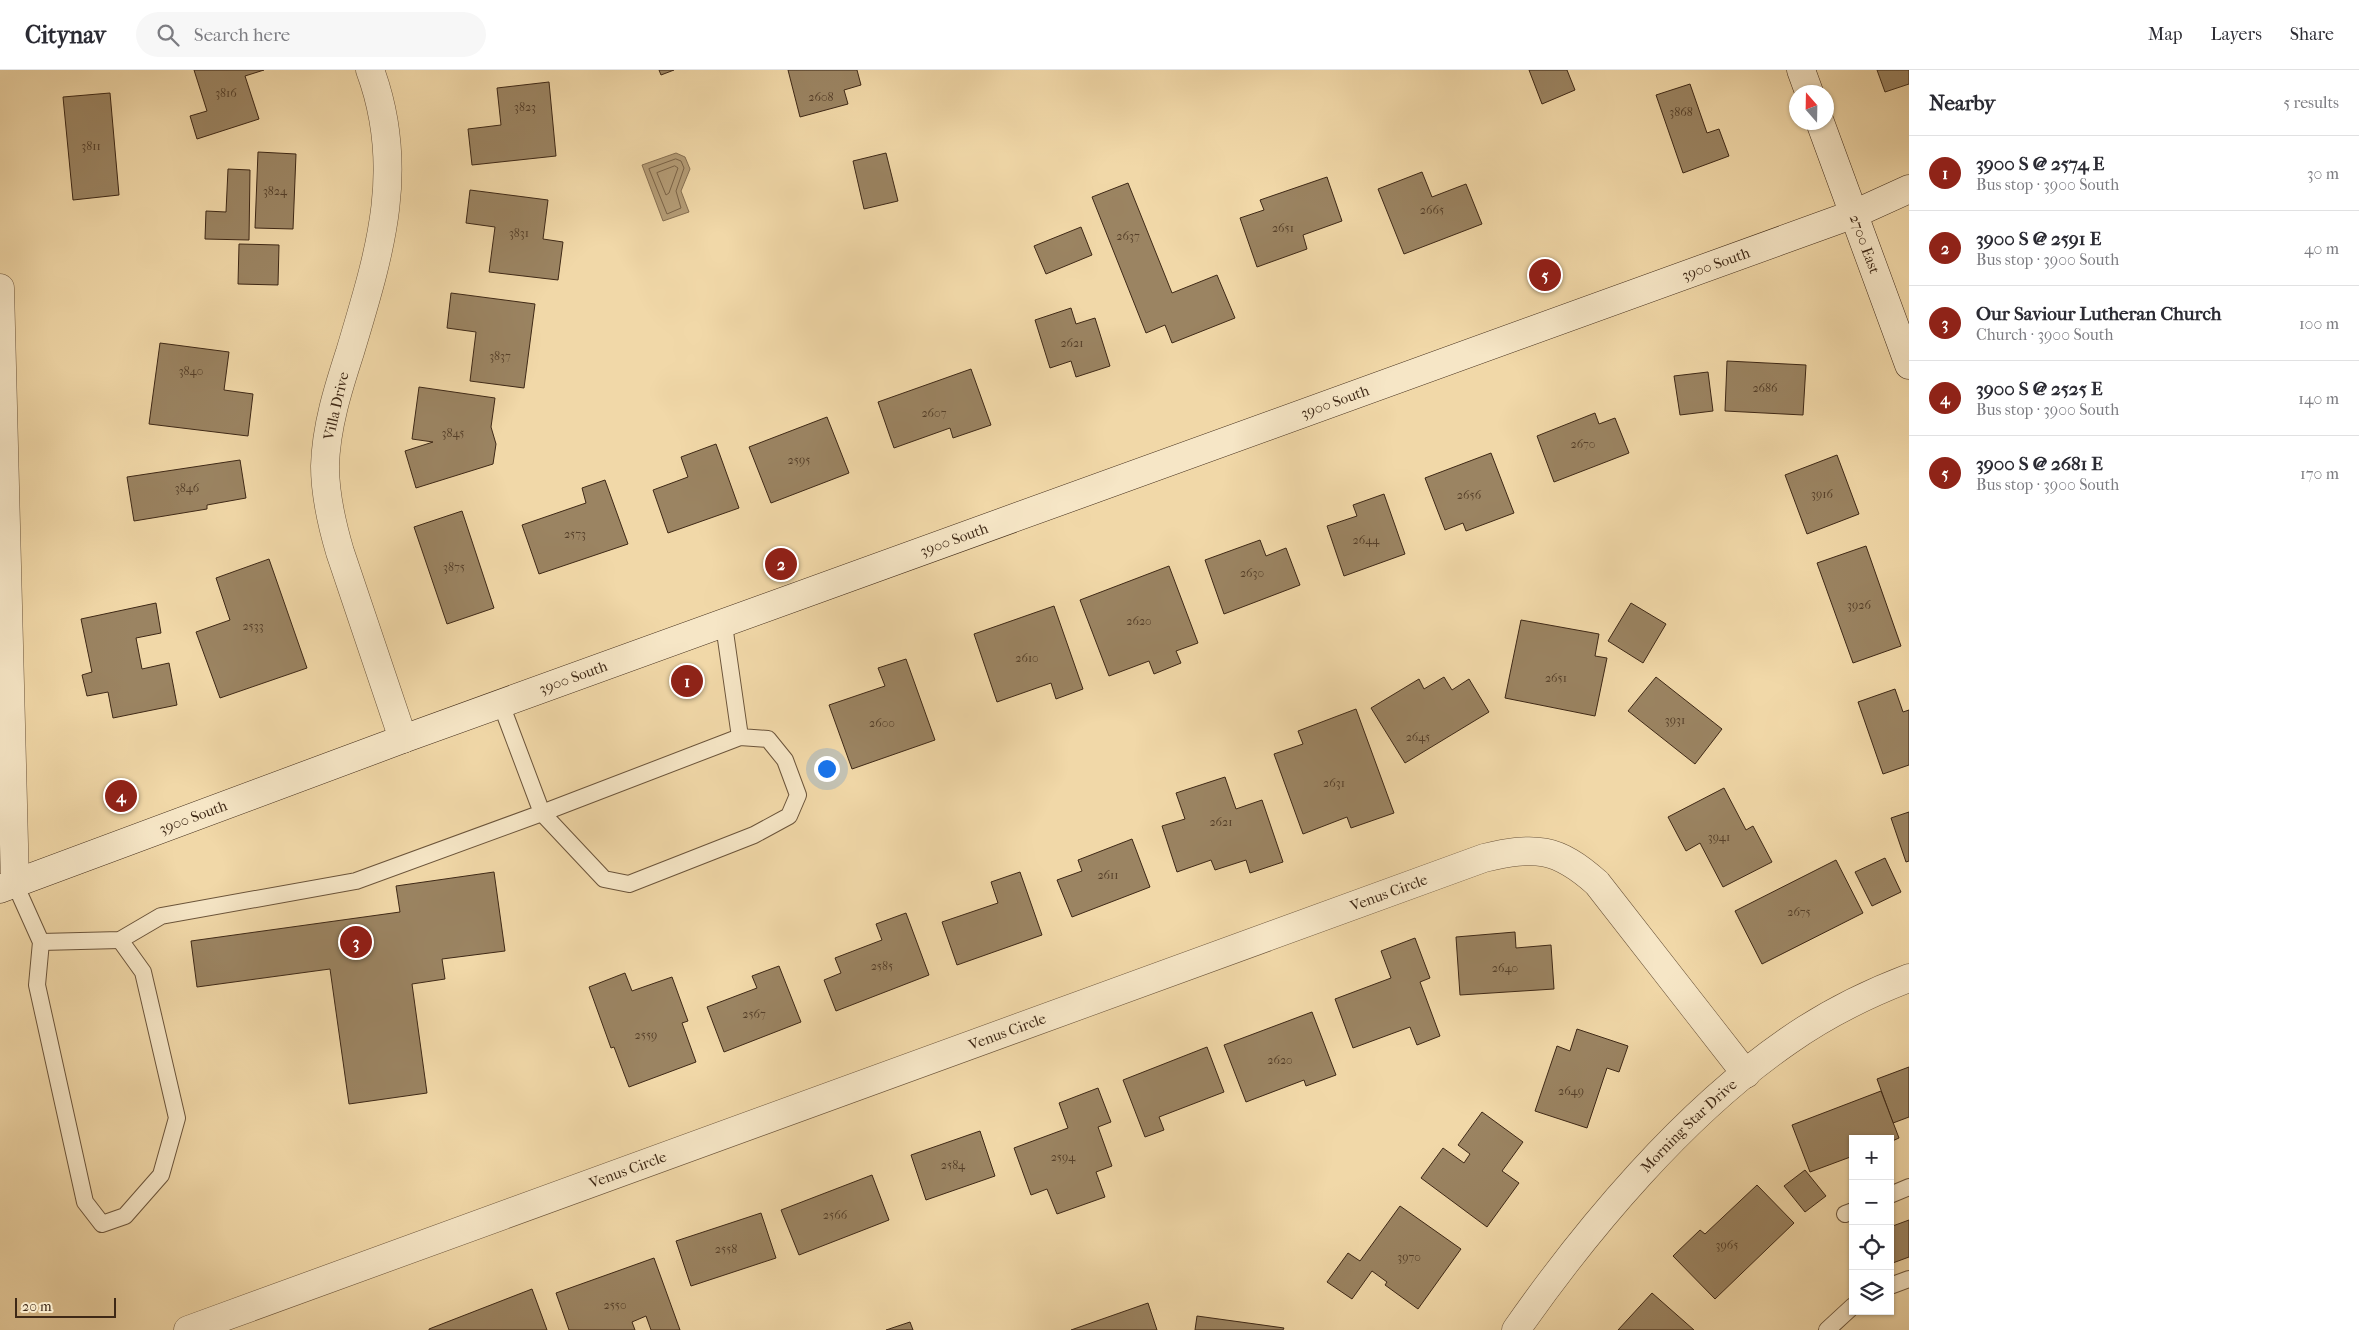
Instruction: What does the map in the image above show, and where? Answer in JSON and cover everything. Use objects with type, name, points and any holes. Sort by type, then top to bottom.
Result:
[{"type":"street","name":"Villa Drive","points":[[370,70],[383,110],[387,140],[389,171],[387,202],[375,268],[332,408],[325,467],[328,499],[337,543],[403,739]]},
{"type":"street","points":[[1801,70],[1806,85]]},
{"type":"street","name":"2700 East","points":[[1823,130],[1909,365]]},
{"type":"street","name":"3900 South","points":[[7,887],[403,739],[724,625],[1854,214],[1909,189]]},
{"type":"street","points":[[0,288],[7,887]]},
{"type":"street","name":"Venus Circle","points":[[188,1330],[1474,861],[1507,852],[1526,850],[1548,852],[1582,869],[1596,883],[1746,1074]]},
{"type":"street","name":"Morning Star Drive","points":[[1516,1330],[1571,1255],[1615,1202],[1702,1112],[1788,1041],[1834,1013],[1878,990],[1909,978]]},
{"type":"lane","points":[[724,625],[740,737]]},
{"type":"lane","points":[[41,942],[120,940],[161,916],[356,881],[542,813],[740,737],[768,739],[785,760],[798,795],[788,816],[754,835],[629,884],[604,880],[542,813],[501,704]]},
{"type":"lane","points":[[7,887],[41,942],[37,985],[85,1202],[102,1224],[125,1216],[161,1175],[177,1118],[143,972],[120,940]]},
{"type":"lane","points":[[1894,1193],[1909,1187]]},
{"type":"lane","points":[[1894,1285],[1909,1279]]},
{"type":"lane","points":[[1827,1330],[1849,1310]]},
{"type":"water","points":[[676,153],[685,157],[690,169],[681,191],[689,212],[663,221],[642,165]]},
{"type":"building","points":[[194,70],[264,70],[245,76],[259,119],[197,139],[190,116],[207,111]]},
{"type":"building","points":[[659,70],[674,70],[661,75]]},
{"type":"building","points":[[788,70],[857,70],[861,85],[844,90],[848,104],[800,117]]},
{"type":"building","points":[[1529,70],[1567,70],[1575,90],[1542,104]]},
{"type":"building","points":[[1877,70],[1909,70],[1909,84],[1885,92]]},
{"type":"building","points":[[549,82],[556,156],[472,165],[468,129],[501,125],[497,88]]},
{"type":"building","points":[[1690,84],[1707,133],[1719,129],[1729,156],[1683,173],[1656,95]]},
{"type":"building","points":[[110,93],[119,195],[73,200],[63,97]]},
{"type":"building","points":[[258,152],[296,154],[293,229],[255,228]]},
{"type":"building","points":[[886,153],[898,201],[864,209],[853,161]]},
{"type":"building","points":[[228,169],[250,170],[249,240],[205,239],[206,211],[226,212]]},
{"type":"building","points":[[1422,172],[1432,197],[1466,184],[1482,224],[1404,254],[1378,189]]},
{"type":"building","points":[[1327,177],[1342,221],[1303,235],[1307,249],[1257,267],[1240,218],[1264,210],[1260,200]]},
{"type":"building","points":[[1128,183],[1172,293],[1217,275],[1235,318],[1172,343],[1165,325],[1146,333],[1092,197]]},
{"type":"building","points":[[470,190],[548,200],[543,239],[563,242],[558,280],[489,272],[495,227],[466,223]]},
{"type":"building","points":[[1081,227],[1092,255],[1046,274],[1034,246]]},
{"type":"building","points":[[239,244],[279,245],[278,285],[238,284]]},
{"type":"building","points":[[451,293],[535,304],[524,388],[470,381],[476,332],[447,328]]},
{"type":"building","points":[[1071,308],[1076,324],[1095,318],[1110,366],[1076,377],[1071,361],[1050,368],[1035,320]]},
{"type":"building","points":[[160,343],[229,352],[224,390],[253,394],[248,436],[149,424]]},
{"type":"building","points":[[1727,361],[1806,365],[1803,415],[1725,411]]},
{"type":"building","points":[[971,369],[991,425],[953,438],[950,428],[894,448],[878,402]]},
{"type":"building","points":[[1708,372],[1713,411],[1680,415],[1674,376]]},
{"type":"building","points":[[419,387],[495,398],[491,427],[496,444],[493,464],[416,488],[405,451],[433,442],[412,439]]},
{"type":"building","points":[[1595,413],[1599,424],[1615,418],[1629,453],[1554,482],[1537,436]]},
{"type":"building","points":[[827,417],[849,473],[771,503],[749,447]]},
{"type":"building","points":[[716,444],[739,508],[668,533],[653,490],[688,477],[681,457]]},
{"type":"building","points":[[1491,453],[1514,513],[1466,531],[1463,523],[1445,530],[1425,478]]},
{"type":"building","points":[[1837,455],[1859,514],[1807,534],[1785,475]]},
{"type":"building","points":[[240,460],[246,498],[207,505],[207,509],[134,521],[127,477]]},
{"type":"building","points":[[605,480],[628,544],[539,574],[522,525],[586,503],[582,488]]},
{"type":"building","points":[[1384,494],[1405,554],[1344,576],[1327,526],[1357,516],[1353,505]]},
{"type":"building","points":[[462,511],[494,608],[447,624],[414,527]]},
{"type":"building","points":[[1260,540],[1266,556],[1286,548],[1300,585],[1224,614],[1205,560]]},
{"type":"building","points":[[1866,546],[1901,646],[1853,663],[1817,563]]},
{"type":"building","points":[[269,559],[307,668],[220,698],[196,632],[230,620],[216,578]]},
{"type":"building","points":[[1169,566],[1198,643],[1176,651],[1181,663],[1154,674],[1149,661],[1109,676],[1080,600]]},
{"type":"building","points":[[156,603],[161,633],[136,638],[142,669],[169,663],[177,705],[113,718],[108,692],[87,696],[82,675],[92,672],[81,619]]},
{"type":"building","points":[[1631,603],[1666,624],[1643,663],[1608,641]]},
{"type":"building","points":[[1054,606],[1083,689],[1056,699],[1051,683],[997,702],[974,634]]},
{"type":"building","points":[[1521,620],[1599,634],[1595,656],[1607,658],[1595,716],[1505,698]]},
{"type":"building","points":[[906,659],[935,740],[852,769],[829,705],[885,686],[878,668]]},
{"type":"building","points":[[1444,677],[1452,690],[1469,679],[1489,712],[1405,763],[1371,708],[1419,679],[1424,689]]},
{"type":"building","points":[[1656,677],[1722,729],[1695,764],[1628,711]]},
{"type":"building","points":[[1895,689],[1903,712],[1909,710],[1909,765],[1883,774],[1858,702]]},
{"type":"building","points":[[1356,709],[1394,813],[1351,828],[1347,817],[1303,834],[1274,754],[1303,744],[1298,731]]},
{"type":"building","points":[[1225,777],[1236,809],[1262,800],[1283,862],[1250,873],[1246,860],[1215,870],[1211,860],[1177,872],[1162,826],[1185,819],[1176,793]]},
{"type":"building","points":[[1724,788],[1746,830],[1753,826],[1772,862],[1723,887],[1700,843],[1686,851],[1668,817]]},
{"type":"building","points":[[1909,812],[1909,861],[1906,862],[1891,818]]},
{"type":"building","points":[[1132,839],[1150,887],[1072,917],[1057,880],[1082,871],[1078,860]]},
{"type":"building","points":[[1885,858],[1901,892],[1872,906],[1855,872]]},
{"type":"building","points":[[1836,860],[1863,913],[1762,964],[1735,911]]},
{"type":"building","points":[[494,872],[505,951],[442,959],[445,979],[412,984],[427,1093],[349,1104],[330,969],[197,987],[191,941],[400,912],[396,886]]},
{"type":"building","points":[[1020,872],[1042,935],[957,965],[942,922],[998,903],[991,882]]},
{"type":"building","points":[[906,913],[929,975],[836,1011],[824,980],[841,973],[835,958],[882,940],[876,924]]},
{"type":"building","points":[[1515,932],[1516,948],[1551,945],[1554,989],[1460,995],[1456,937]]},
{"type":"building","points":[[1415,938],[1430,978],[1420,982],[1440,1036],[1417,1045],[1410,1027],[1353,1048],[1335,999],[1391,978],[1381,951]]},
{"type":"building","points":[[779,966],[801,1022],[724,1052],[707,1007],[757,988],[752,976]]},
{"type":"building","points":[[625,973],[632,991],[672,977],[688,1021],[682,1023],[696,1062],[629,1087],[614,1047],[611,1048],[589,987]]},
{"type":"building","points":[[1312,1012],[1336,1075],[1306,1086],[1304,1080],[1246,1102],[1224,1045]]},
{"type":"building","points":[[1577,1029],[1628,1046],[1619,1072],[1607,1068],[1587,1128],[1535,1111],[1557,1046],[1570,1051]]},
{"type":"building","points":[[1207,1047],[1224,1092],[1159,1117],[1164,1130],[1145,1137],[1123,1080]]},
{"type":"building","points":[[1909,1067],[1909,1117],[1893,1123],[1877,1079]]},
{"type":"building","points":[[1098,1088],[1111,1122],[1098,1127],[1112,1166],[1096,1172],[1105,1197],[1057,1214],[1047,1189],[1031,1195],[1014,1148],[1068,1128],[1059,1103]]},
{"type":"building","points":[[1881,1091],[1899,1138],[1894,1140],[1894,1135],[1849,1135],[1849,1157],[1810,1172],[1792,1125]]},
{"type":"building","points":[[1482,1112],[1523,1142],[1502,1171],[1519,1183],[1487,1227],[1421,1178],[1443,1148],[1464,1163],[1470,1154],[1458,1145]]},
{"type":"building","points":[[980,1131],[995,1176],[926,1200],[911,1155]]},
{"type":"building","points":[[1805,1170],[1826,1196],[1805,1212],[1784,1186]]},
{"type":"building","points":[[872,1175],[889,1220],[799,1255],[781,1210]]},
{"type":"building","points":[[1757,1185],[1794,1223],[1715,1299],[1673,1256],[1700,1230],[1705,1234]]},
{"type":"building","points":[[1400,1206],[1461,1249],[1418,1309],[1385,1285],[1387,1282],[1372,1271],[1352,1299],[1327,1282],[1348,1253],[1360,1261]]},
{"type":"building","points":[[761,1213],[776,1258],[691,1286],[676,1241]]},
{"type":"building","points":[[1909,1220],[1909,1257],[1894,1263],[1894,1226]]},
{"type":"building","points":[[654,1258],[680,1330],[651,1330],[646,1316],[632,1322],[635,1330],[569,1330],[556,1293]]},
{"type":"building","points":[[532,1289],[547,1330],[429,1330],[429,1329]]},
{"type":"building","points":[[1652,1293],[1694,1330],[1618,1330]]},
{"type":"building","points":[[1148,1303],[1157,1330],[1071,1330]]},
{"type":"building","points":[[1197,1316],[1284,1328],[1283,1330],[1195,1330]]},
{"type":"building","points":[[910,1322],[913,1330],[886,1330]]},
{"type":"place","name":"3900 S @ 2681 E","points":[[1545,275]]},
{"type":"place","name":"3900 S @ 2591 E","points":[[781,564]]},
{"type":"place","name":"3900 S @ 2574 E","points":[[687,681]]},
{"type":"place","name":"3900 S @ 2525 E","points":[[121,796]]},
{"type":"place","name":"Our Saviour Lutheran Church","points":[[356,942]]}]
